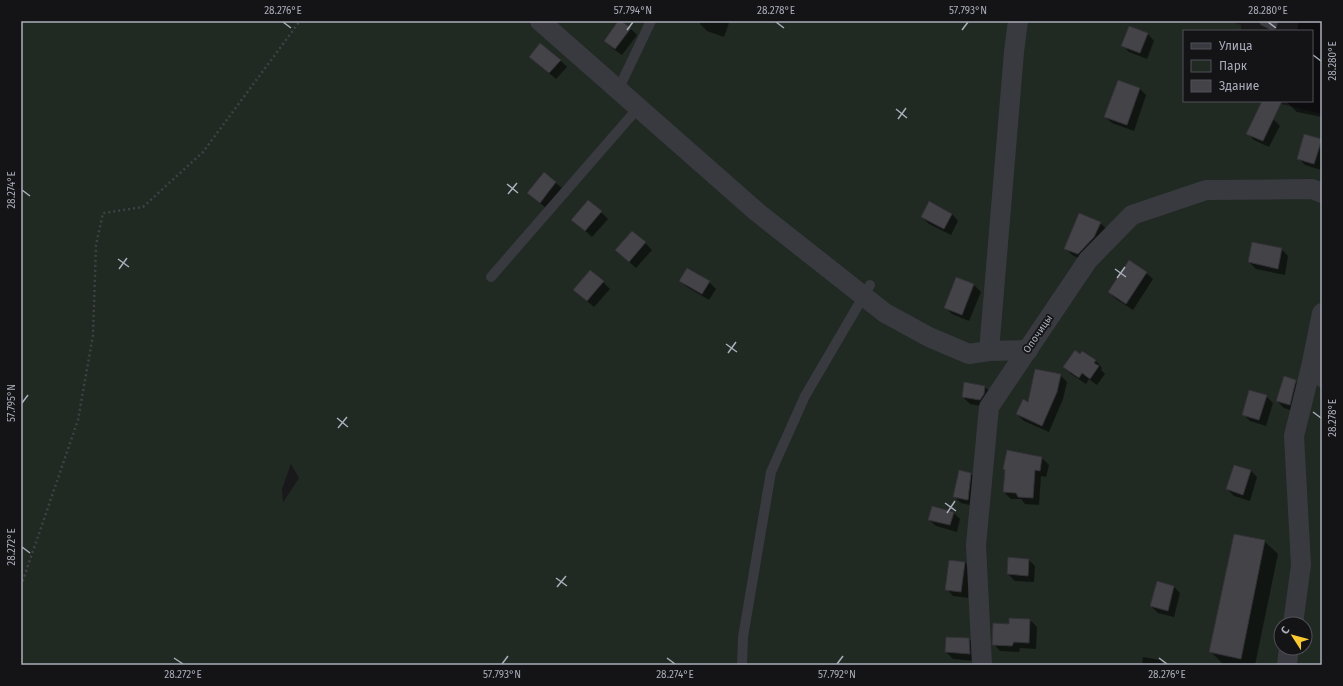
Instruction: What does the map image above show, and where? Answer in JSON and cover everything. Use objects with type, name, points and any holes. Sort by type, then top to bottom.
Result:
[{"type":"street","points":[[540,21],[757,212],[867,291],[884,313],[929,337],[970,354],[1028,350]]},
{"type":"street","points":[[989,352],[1013,60],[1018,21]]},
{"type":"street","name":"Опочицы","points":[[982,665],[976,545],[989,407],[1088,260],[1132,215],[1206,190],[1312,189],[1322,193]]},
{"type":"street","points":[[1294,616],[1301,565],[1294,436],[1322,314]]},
{"type":"lane","points":[[618,90],[650,21]]},
{"type":"lane","points":[[1264,21],[1272,25],[1273,21]]},
{"type":"lane","points":[[492,277],[638,108]]},
{"type":"lane","points":[[742,665],[743,637],[771,472],[805,396],[867,291]]},
{"type":"lane","points":[[1311,367],[1322,384]]},
{"type":"path","points":[[21,586],[78,420],[93,335],[96,245],[103,213],[143,207],[203,152],[300,21]]},
{"type":"green space","points":[[21,21],[1230,21],[1241,25],[1241,30],[1183,30],[1183,102],[1273,102],[1322,114],[1322,665],[21,665]],"holes":[[[291,464],[299,478],[283,502],[282,489]]]},
{"type":"building","points":[[618,21],[621,21],[631,28],[615,49],[604,41]]},
{"type":"building","points":[[1129,26],[1148,33],[1140,53],[1121,46]]},
{"type":"building","points":[[540,43],[561,60],[549,73],[529,57]]},
{"type":"building","points":[[1118,80],[1140,88],[1127,125],[1104,117]]},
{"type":"building","points":[[1262,102],[1282,102],[1263,141],[1246,134]]},
{"type":"building","points":[[1304,134],[1322,139],[1314,164],[1297,159]]},
{"type":"building","points":[[544,172],[556,182],[540,203],[527,193]]},
{"type":"building","points":[[588,200],[602,211],[585,231],[571,220]]},
{"type":"building","points":[[929,201],[952,214],[944,229],[921,217]]},
{"type":"building","points":[[1079,213],[1101,222],[1094,237],[1078,254],[1064,249]]},
{"type":"building","points":[[632,231],[646,242],[629,262],[615,250]]},
{"type":"building","points":[[1252,242],[1282,248],[1278,269],[1248,262]]},
{"type":"building","points":[[1129,260],[1147,272],[1126,304],[1108,292]]},
{"type":"building","points":[[687,268],[710,281],[702,294],[679,281]]},
{"type":"building","points":[[590,270],[604,281],[587,301],[573,290]]},
{"type":"building","points":[[956,277],[974,284],[962,315],[944,308]]},
{"type":"building","points":[[1075,350],[1080,354],[1082,351],[1096,360],[1094,363],[1099,366],[1090,379],[1082,373],[1079,378],[1063,367]]},
{"type":"building","points":[[1035,369],[1061,374],[1057,392],[1042,426],[1016,414],[1023,399],[1028,402]]},
{"type":"building","points":[[1284,376],[1296,380],[1290,405],[1276,401]]},
{"type":"building","points":[[964,382],[985,386],[984,394],[980,400],[962,397]]},
{"type":"building","points":[[1249,390],[1267,395],[1259,420],[1242,415]]},
{"type":"building","points":[[1007,450],[1042,457],[1040,471],[1035,470],[1033,498],[1018,497],[1016,493],[1003,492],[1005,470],[1003,469]]},
{"type":"building","points":[[1234,465],[1251,470],[1243,495],[1226,489]]},
{"type":"building","points":[[959,470],[971,473],[968,500],[953,497]]},
{"type":"building","points":[[932,506],[954,512],[950,525],[928,520]]},
{"type":"building","points":[[1234,534],[1265,540],[1241,659],[1209,652]]},
{"type":"building","points":[[1008,557],[1029,559],[1028,576],[1007,574]]},
{"type":"building","points":[[949,560],[965,562],[961,592],[945,590]]},
{"type":"building","points":[[1157,581],[1174,586],[1168,611],[1150,606]]},
{"type":"building","points":[[1009,618],[1030,619],[1029,643],[1014,642],[1012,646],[992,645],[993,623],[1009,624]]},
{"type":"building","points":[[946,637],[969,638],[970,654],[945,652]]}]
